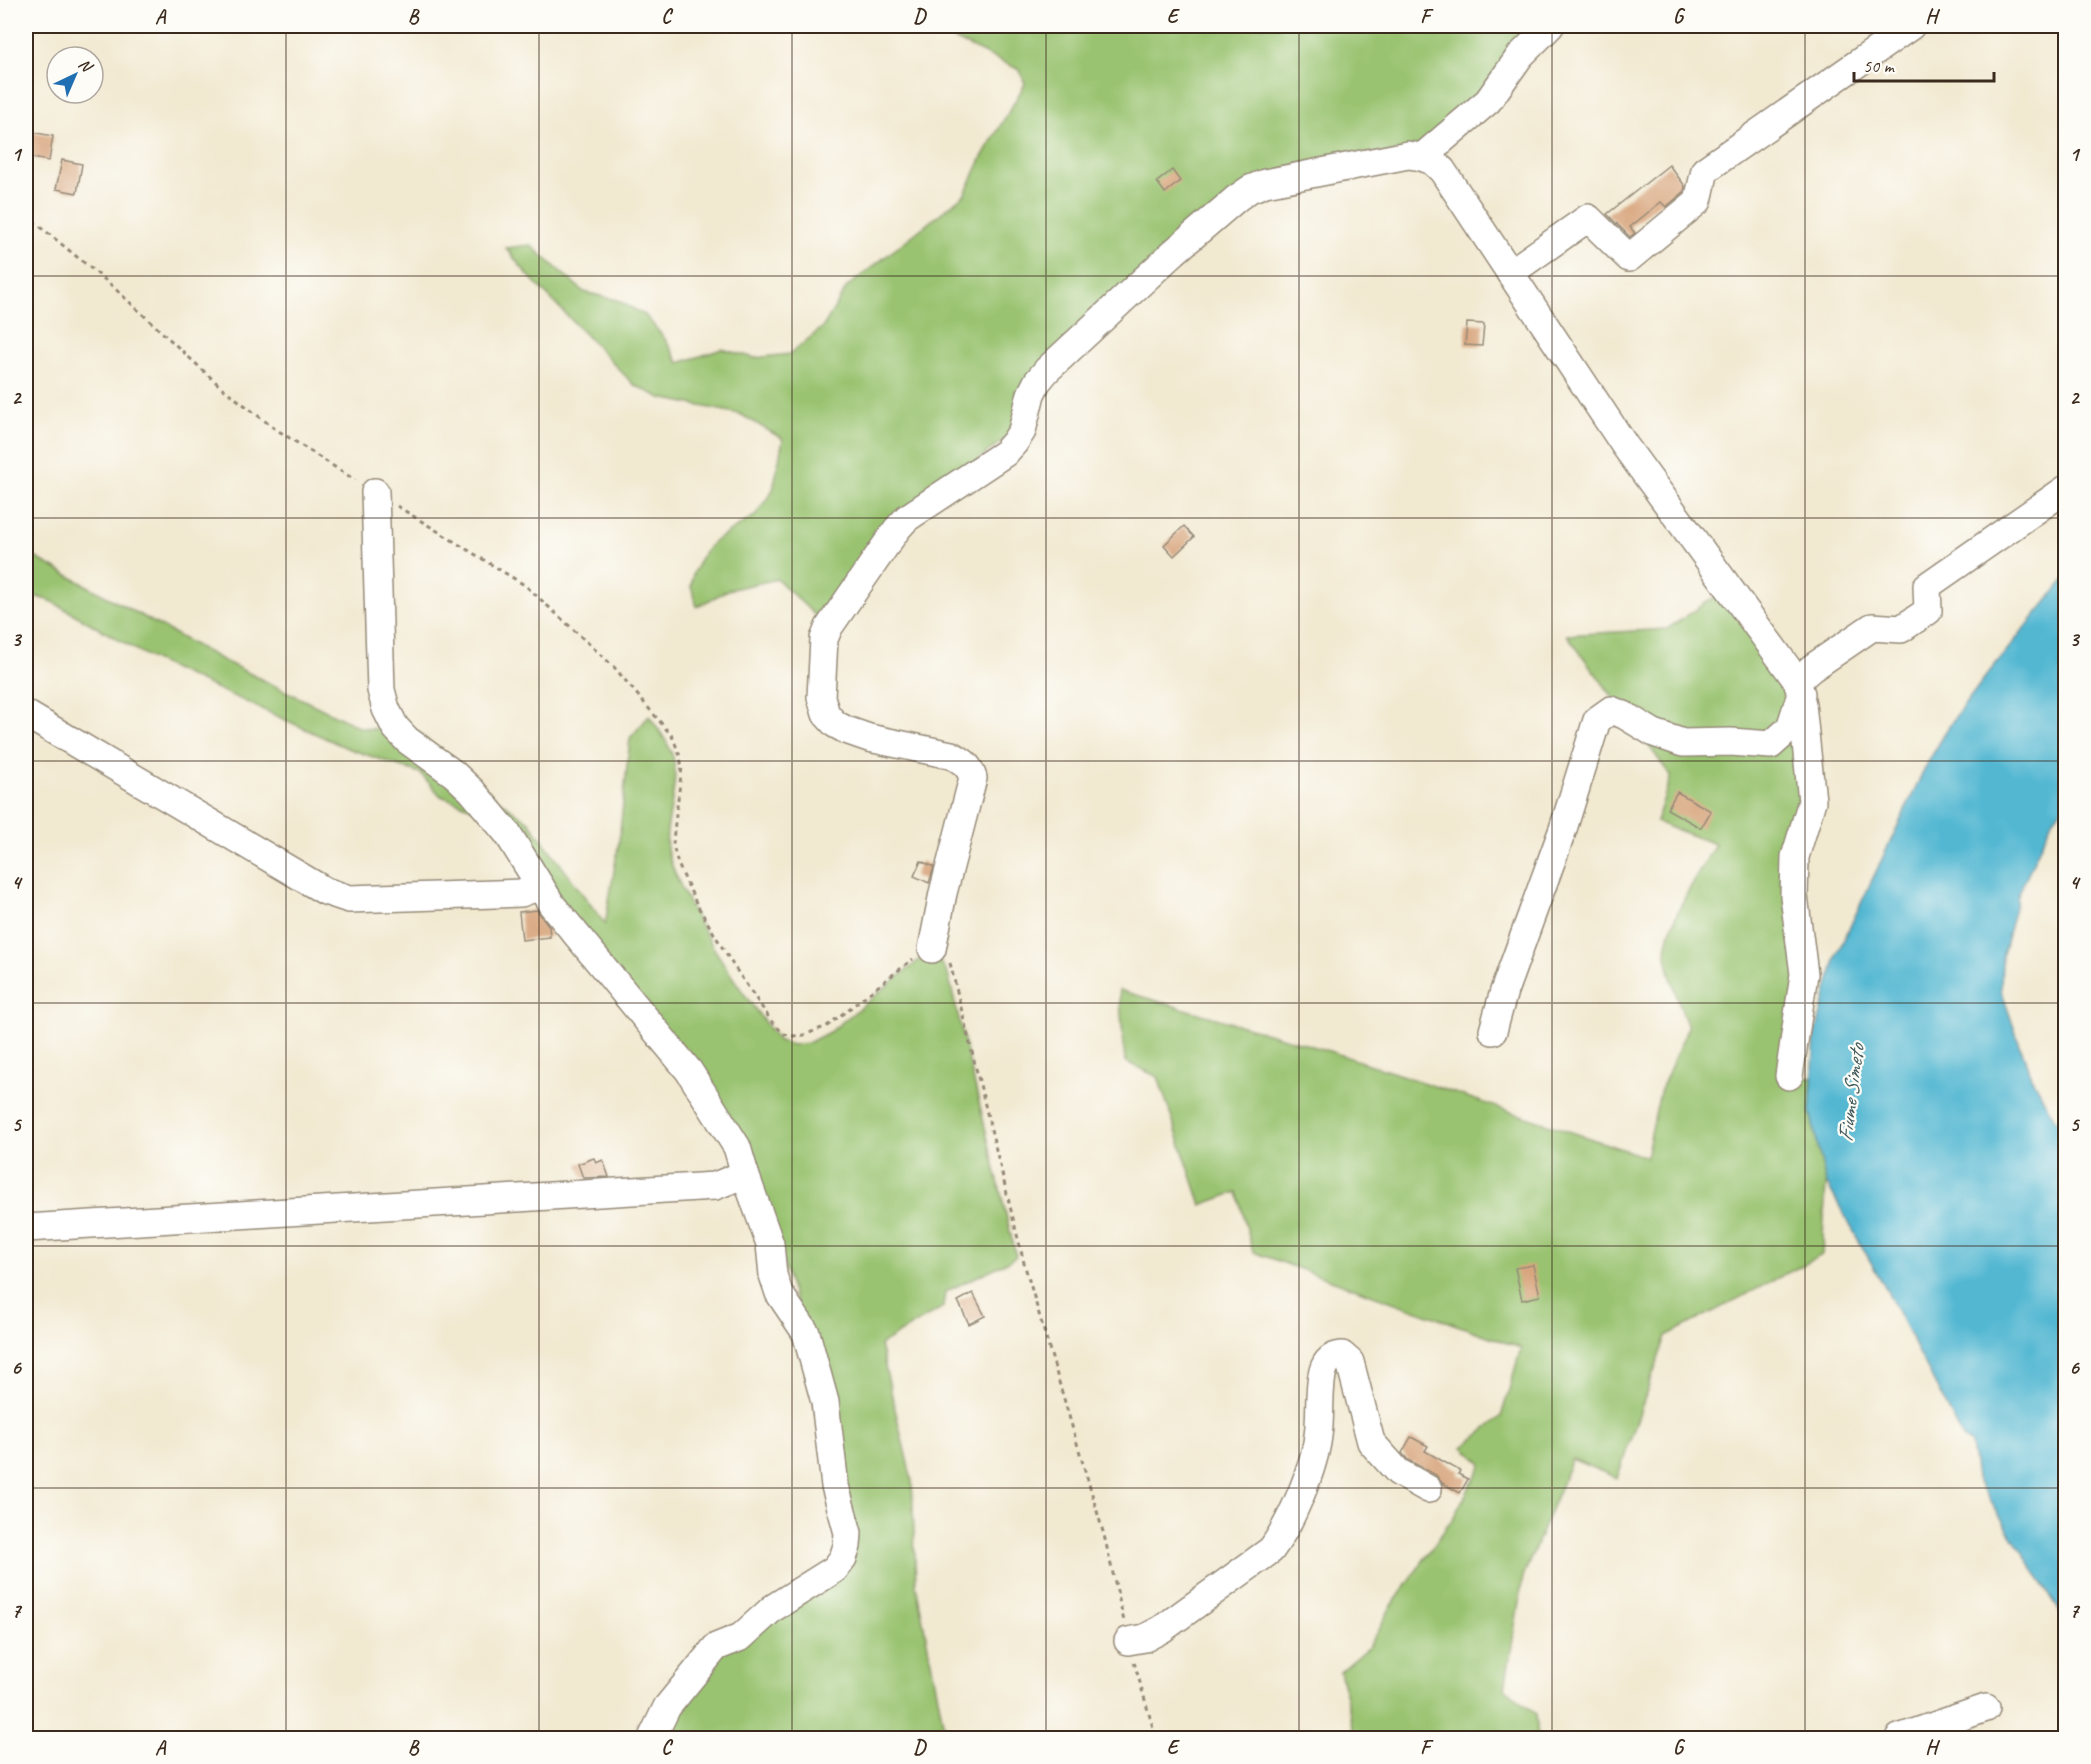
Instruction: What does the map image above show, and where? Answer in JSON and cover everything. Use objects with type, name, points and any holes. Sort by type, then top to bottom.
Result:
[{"type":"street","points":[[1422,157],[1488,101],[1520,56],[1550,26]]},
{"type":"street","points":[[1510,273],[1588,218],[1629,258],[1698,201],[1705,170],[1911,26]]},
{"type":"street","points":[[932,949],[943,893],[973,778],[970,768],[962,760],[951,755],[869,738],[835,724],[826,714],[821,697],[824,639],[834,619],[907,518],[1005,453],[1014,443],[1022,431],[1031,394],[1047,370],[1236,198],[1265,183],[1408,154],[1432,161],[1442,171],[1625,446],[1799,688],[1812,801],[1795,857],[1794,896],[1804,974],[1789,1077]]},
{"type":"street","points":[[1493,1031],[1504,991],[1563,830],[1597,720],[1611,710],[1654,733],[1683,743],[1731,742],[1771,745],[1790,728],[1799,688],[1812,668],[1872,627],[1901,628],[1928,611],[1927,586],[2066,489]]},
{"type":"street","points":[[375,492],[381,690],[386,710],[395,727],[407,740],[454,774],[488,809],[508,834],[559,914],[689,1071],[737,1147],[770,1244],[773,1275],[779,1293],[806,1333],[825,1402],[835,1486],[848,1533],[843,1558],[835,1569],[773,1608],[741,1637],[716,1647],[667,1707],[652,1738]]},
{"type":"street","points":[[26,714],[337,896],[349,899],[521,893],[540,886]]},
{"type":"street","points":[[26,1228],[715,1186],[745,1174]]},
{"type":"street","points":[[1128,1641],[1145,1638],[1162,1629],[1272,1550],[1279,1540],[1310,1473],[1318,1437],[1323,1371],[1328,1361],[1334,1356],[1342,1355],[1350,1362],[1371,1442],[1398,1472],[1428,1489]]},
{"type":"street","points":[[1899,1738],[1986,1708]]},
{"type":"path","points":[[26,215],[110,284],[221,387],[274,428],[526,586],[614,667],[672,736],[680,753],[682,767],[673,845],[678,864],[697,905],[732,962],[772,1022],[784,1034],[804,1035],[827,1026],[922,952],[932,949],[949,960],[1024,1263],[1104,1535],[1128,1641],[1156,1738]]},
{"type":"green space","points":[[926,26],[1542,26],[1427,145],[1262,179],[1063,342],[1018,429],[920,504],[825,625],[777,579],[728,590],[697,607],[691,587],[693,574],[703,554],[713,542],[755,516],[773,490],[783,439],[740,414],[661,398],[634,385],[527,274],[506,248],[530,245],[584,292],[617,300],[645,315],[665,339],[679,363],[722,349],[755,358],[790,354],[823,327],[847,287],[965,194],[982,157],[1025,84],[1020,70]]},
{"type":"green space","points":[[31,555],[222,660],[359,727],[370,729],[412,727],[480,786],[529,822],[605,924],[619,841],[630,738],[649,716],[666,741],[674,761],[674,783],[666,840],[668,855],[674,871],[715,950],[779,1041],[793,1045],[808,1043],[831,1031],[923,957],[933,958],[943,965],[949,978],[1016,1256],[945,1292],[943,1307],[880,1345],[912,1481],[916,1585],[946,1738],[664,1738],[678,1706],[716,1655],[847,1562],[799,1313],[749,1155],[483,812],[441,796],[420,773],[347,748],[154,660],[51,601],[26,594],[26,556]]},
{"type":"green space","points":[[1719,594],[1806,689],[1797,1077],[1812,1078],[1810,1112],[1826,1182],[1822,1255],[1666,1336],[1617,1478],[1572,1459],[1523,1577],[1505,1688],[1536,1714],[1538,1738],[1356,1738],[1340,1672],[1369,1647],[1391,1607],[1453,1518],[1482,1464],[1463,1447],[1501,1417],[1521,1348],[1253,1252],[1237,1192],[1201,1205],[1158,1077],[1125,1061],[1119,990],[1326,1050],[1646,1157],[1660,1092],[1688,1027],[1669,968],[1666,952],[1668,939],[1678,911],[1715,844],[1656,822],[1671,776],[1567,635],[1667,629]]},
{"type":"water","name":"Fiume Simeto","points":[[2065,579],[2065,804],[2051,823],[2018,895],[2002,958],[2001,990],[2031,1077],[2065,1137],[2065,1620],[1976,1478],[1971,1444],[1963,1438],[1888,1293],[1826,1182],[1810,1112],[1815,1036],[1836,956],[1928,762],[1953,720]]},
{"type":"building","points":[[26,131],[53,136],[49,161],[26,157]]},
{"type":"building","points":[[62,160],[82,164],[77,193],[56,189]]},
{"type":"building","points":[[1669,165],[1685,186],[1684,192],[1666,207],[1661,202],[1630,227],[1635,233],[1630,237],[1607,214]]},
{"type":"building","points":[[1172,170],[1180,181],[1165,193],[1157,182]]},
{"type":"building","points":[[1467,323],[1484,324],[1482,346],[1465,345]]},
{"type":"building","points":[[1184,526],[1194,537],[1174,556],[1164,545]]},
{"type":"building","points":[[1677,792],[1711,811],[1701,828],[1667,809]]},
{"type":"building","points":[[921,861],[934,867],[929,883],[914,876]]},
{"type":"building","points":[[537,910],[549,926],[550,937],[522,940],[519,912]]},
{"type":"building","points":[[594,1158],[596,1163],[603,1160],[609,1177],[583,1178],[578,1164]]},
{"type":"building","points":[[1533,1265],[1540,1296],[1522,1300],[1515,1268]]},
{"type":"building","points":[[973,1293],[985,1316],[969,1324],[958,1301]]},
{"type":"building","points":[[1411,1437],[1428,1446],[1425,1451],[1460,1471],[1458,1474],[1468,1479],[1460,1493],[1442,1483],[1436,1475],[1408,1460],[1402,1453]]}]
